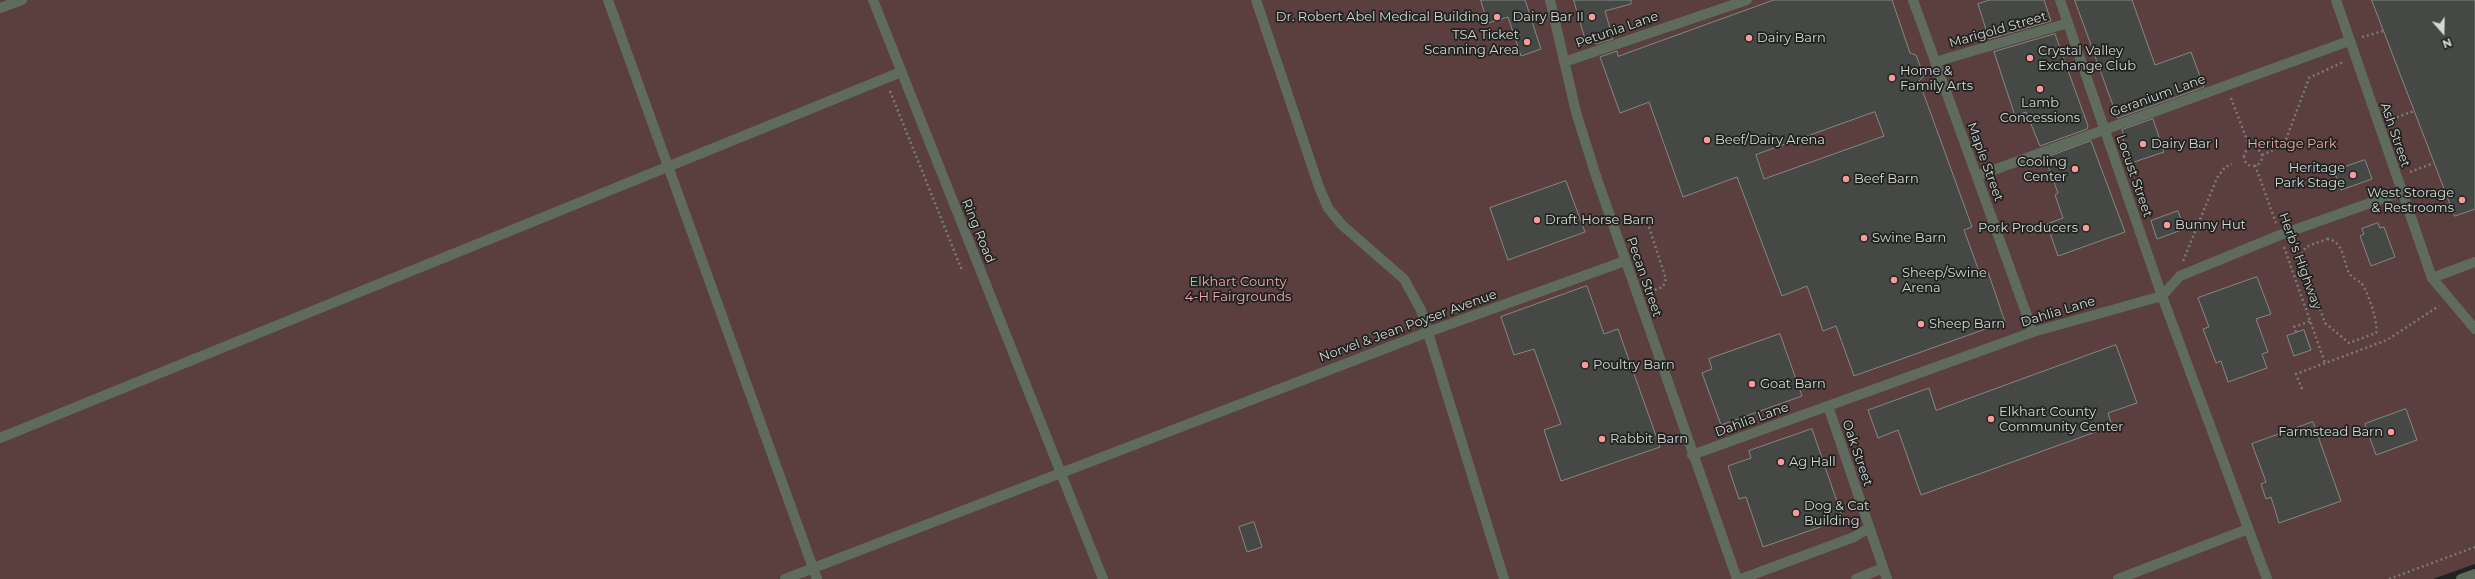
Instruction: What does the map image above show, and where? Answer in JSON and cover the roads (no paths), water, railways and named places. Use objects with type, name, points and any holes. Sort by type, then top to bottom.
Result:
[{"type":"street","points":[[0,8],[22,0]]},
{"type":"street","points":[[608,0],[817,579]]},
{"type":"street","name":"Ring Road","points":[[873,0],[1103,579]]},
{"type":"street","points":[[1256,0],[1319,187],[1328,208],[1342,225],[1404,279],[1421,310],[1504,579]]},
{"type":"street","name":"Pecan Street","points":[[1550,0],[1585,143],[1692,455],[1737,579]]},
{"type":"street","name":"Petunia Lane","points":[[1564,62],[1747,0]]},
{"type":"street","name":"Maple Street","points":[[1913,0],[2033,332]]},
{"type":"street","name":"Locust Street","points":[[2060,0],[2162,296],[2267,579]]},
{"type":"street","name":"Ash Street","points":[[2336,0],[2401,192],[2432,278],[2475,329]]},
{"type":"street","name":"Marigold Street","points":[[1935,62],[2068,23]]},
{"type":"street","name":"Geranium Lane","points":[[1977,176],[2349,41]]},
{"type":"street","points":[[0,438],[668,165],[902,72]]},
{"type":"street","points":[[2162,296],[2180,276],[2280,235],[2401,192]]},
{"type":"street","name":"Norvel & Jean Poyser Avenue","points":[[784,579],[1060,471],[1428,332],[1625,261]]},
{"type":"street","points":[[2432,278],[2475,262]]},
{"type":"street","name":"Dahlia Lane","points":[[1692,455],[2033,332],[2162,296]]},
{"type":"street","name":"Oak Street","points":[[1828,406],[1887,579]]},
{"type":"street","points":[[1741,579],[1854,537],[1869,528]]},
{"type":"street","points":[[2118,579],[2248,529]]},
{"type":"street","points":[[1856,579],[1883,568]]},
{"type":"street","points":[[2462,579],[2475,574]]},
{"type":"place","name":"Dr. Robert Abel Medical Building","points":[[1497,17]]},
{"type":"place","name":"Dairy Bar II","points":[[1592,17]]},
{"type":"place","name":"Dairy Barn","points":[[1749,38]]},
{"type":"place","name":"TSA Ticket Scanning Area","points":[[1527,42]]},
{"type":"place","name":"Crystal Valley Exchange Club","points":[[2030,58]]},
{"type":"place","name":"Home & Family Arts","points":[[1892,78]]},
{"type":"place","name":"Lamb Concessions","points":[[2040,89]]},
{"type":"place","name":"Beef/Dairy Arena","points":[[1707,140]]},
{"type":"place","name":"Dairy Bar I","points":[[2143,144]]},
{"type":"place","name":"Cooling Center","points":[[2075,169]]},
{"type":"place","name":"Heritage Park Stage","points":[[2353,175]]},
{"type":"place","name":"Beef Barn","points":[[1846,179]]},
{"type":"place","name":"West Storage & Restrooms","points":[[2462,200]]},
{"type":"place","name":"Draft Horse Barn","points":[[1537,220]]},
{"type":"place","name":"Bunny Hut","points":[[2167,225]]},
{"type":"place","name":"Pork Producers","points":[[2086,228]]},
{"type":"place","name":"Swine Barn","points":[[1864,238]]},
{"type":"place","name":"Sheep/Swine Arena","points":[[1894,280]]},
{"type":"place","name":"Sheep Barn","points":[[1921,324]]},
{"type":"place","name":"Poultry Barn","points":[[1585,365]]},
{"type":"place","name":"Goat Barn","points":[[1752,384]]},
{"type":"place","name":"Elkhart County Community Center","points":[[1991,419]]},
{"type":"place","name":"Farmstead Barn","points":[[2391,432]]},
{"type":"place","name":"Rabbit Barn","points":[[1602,439]]},
{"type":"place","name":"Ag Hall","points":[[1781,462]]},
{"type":"place","name":"Dog & Cat Building","points":[[1796,513]]},
{"type":"park label","name":"Heritage Park","points":[[2292,144]]},
{"type":"park label","name":"Elkhart County 4-H Fairgrounds","points":[[1238,290]]}]
